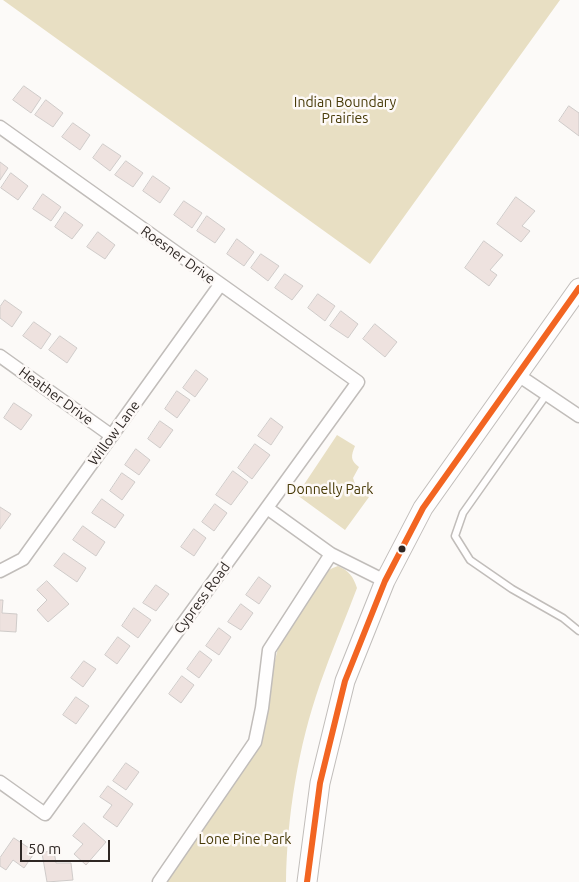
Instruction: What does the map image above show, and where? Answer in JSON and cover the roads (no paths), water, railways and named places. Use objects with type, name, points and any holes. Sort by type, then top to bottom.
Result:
[{"type":"main road","points":[[307,882],[320,782],[345,681],[385,581],[423,508],[579,288]]},
{"type":"street","name":"Roesner Drive","points":[[0,127],[358,382]]},
{"type":"street","name":"Willow Lane","points":[[0,571],[23,558],[220,285]]},
{"type":"street","name":"Heather Drive","points":[[0,356],[112,436]]},
{"type":"street","points":[[518,375],[579,416]]},
{"type":"street","name":"Cypress Road","points":[[0,782],[44,814],[358,382]]},
{"type":"street","points":[[267,508],[331,554],[385,581]]},
{"type":"street","points":[[159,882],[255,742],[262,708],[269,650],[331,554]]},
{"type":"lane","points":[[547,394],[463,513],[455,536],[470,560],[512,589],[563,618],[579,631]]},
{"type":"park label","name":"Indian Boundary Prairies","points":[[345,110]]},
{"type":"park label","name":"Donnelly Park","points":[[330,489]]},
{"type":"park label","name":"Lone Pine Park","points":[[245,839]]}]
